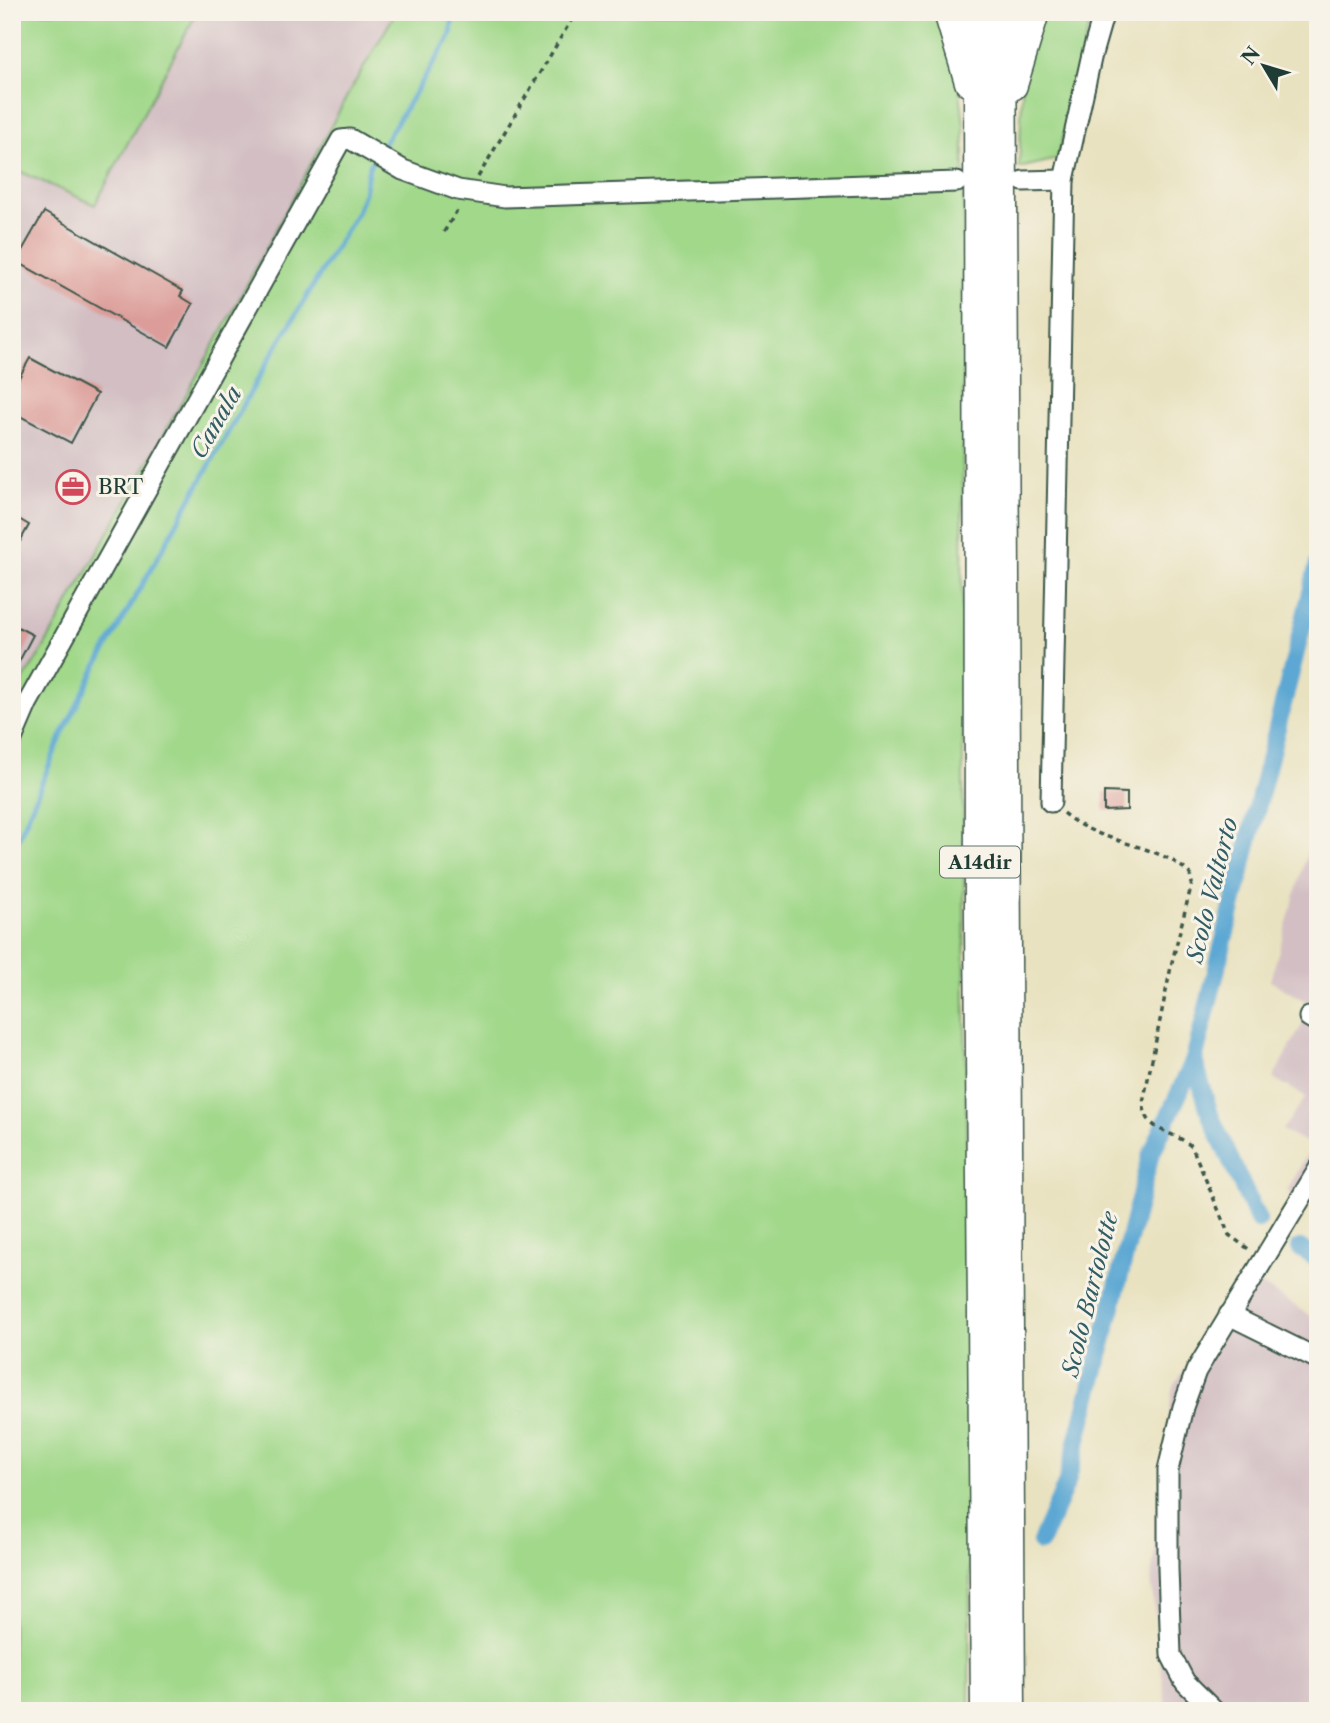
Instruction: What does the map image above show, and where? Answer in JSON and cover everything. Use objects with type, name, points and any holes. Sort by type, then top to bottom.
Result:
[{"type":"highway","points":[[949,12],[981,120]]},
{"type":"highway","name":"A14dir","points":[[979,12],[980,892],[986,1711]]},
{"type":"highway","name":"A14dir","points":[[1001,12],[1010,1711]]},
{"type":"highway","points":[[1002,154],[1010,92],[1017,61],[1034,12]]},
{"type":"street","points":[[1051,802],[1064,180],[1104,12]]},
{"type":"street","points":[[12,739],[27,704],[341,140],[350,139],[403,170],[469,192],[505,197],[957,182]]},
{"type":"street","points":[[1023,181],[1064,180]]},
{"type":"street","points":[[1214,1711],[1185,1682],[1171,1655],[1168,1470],[1183,1407],[1196,1371],[1318,1170]]},
{"type":"street","points":[[1229,1315],[1318,1359]]},
{"type":"path","points":[[444,232],[576,12]]},
{"type":"path","points":[[1051,802],[1078,826],[1168,859],[1191,874],[1192,883],[1172,962],[1143,1103],[1144,1116],[1155,1128],[1183,1139],[1192,1147],[1229,1235],[1263,1260]]},
{"type":"shaded area","name":"BRT","points":[[197,12],[396,12],[347,96],[226,324],[43,649],[15,691],[12,688],[12,168],[95,204]]},
{"type":"shaded area","points":[[1318,815],[1318,1210],[1287,1191],[1312,1145],[1282,1130],[1306,1097],[1273,1078],[1313,1005],[1270,981]]},
{"type":"shaded area","points":[[1242,1273],[1318,1320],[1318,1711],[1173,1711],[1166,1708],[1151,1580],[1172,1390]]},
{"type":"green space","points":[[12,12],[197,12],[95,205],[12,168]]},
{"type":"green space","points":[[396,12],[942,12],[957,68],[964,124],[962,647],[969,1711],[12,1711],[12,698],[43,649],[226,324],[347,96]]},
{"type":"green space","points":[[1038,12],[1092,12],[1058,159],[1019,168],[1023,72]]},
{"type":"building","points":[[44,212],[183,291],[180,296],[193,304],[169,347],[16,261]]},
{"type":"building","points":[[30,358],[97,394],[71,443],[12,412],[12,390]]},
{"type":"building","points":[[12,515],[29,525],[12,556]]},
{"type":"building","points":[[12,624],[33,635],[12,675]]},
{"type":"building","points":[[1104,792],[1127,793],[1127,810],[1104,811]]},
{"type":"waterway","name":"Canala","points":[[12,854],[61,737],[96,667],[267,363],[357,212],[369,167],[451,35],[453,12]]},
{"type":"waterway","name":"Scolo Valtorto","points":[[1258,1220],[1210,1115],[1194,1060],[1318,564]]},
{"type":"waterway","name":"Scolo Bartolotte","points":[[1041,1542],[1067,1482],[1150,1157],[1194,1060]]},
{"type":"waterway","name":"Scolo Valtorto","points":[[1300,1248],[1318,1259]]},
{"type":"place","name":"BRT","points":[[73,487]]}]
